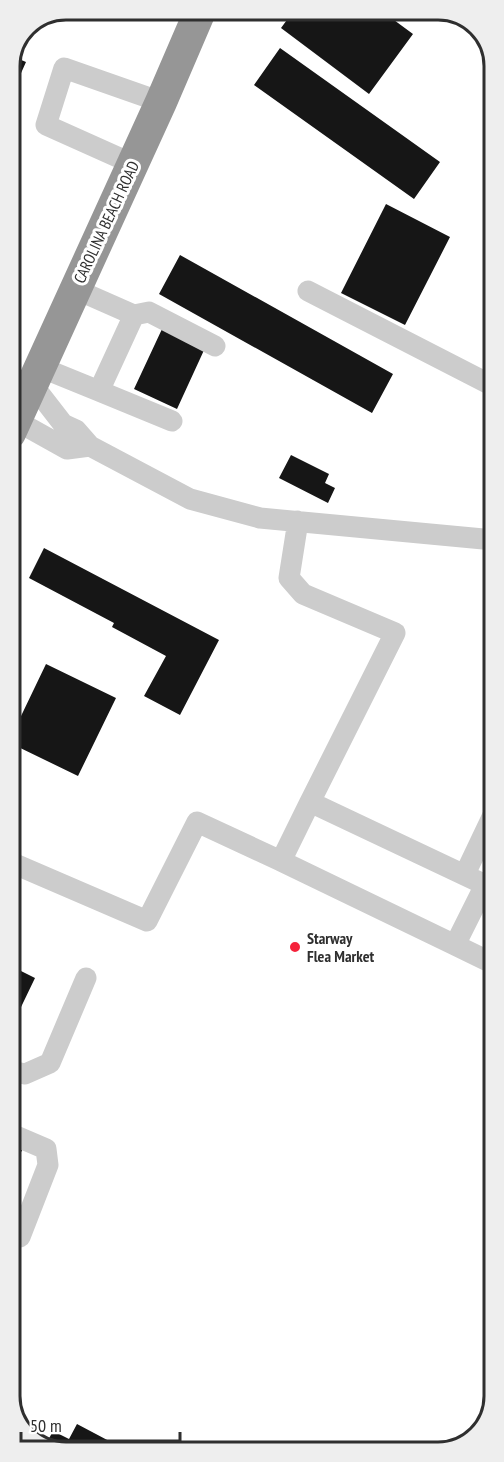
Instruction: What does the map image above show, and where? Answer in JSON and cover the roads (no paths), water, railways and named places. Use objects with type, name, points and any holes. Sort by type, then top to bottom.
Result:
[{"type":"highway","name":"CAROLINA BEACH ROAD","points":[[20,411],[161,102],[194,20]]},
{"type":"lane","points":[[133,164],[46,125],[64,68],[161,102]]},
{"type":"lane","points":[[75,289],[134,315],[149,312],[215,346]]},
{"type":"lane","points":[[308,291],[484,381]]},
{"type":"lane","points":[[99,391],[134,315]]},
{"type":"lane","points":[[36,375],[99,391],[172,421]]},
{"type":"lane","points":[[36,375],[63,424],[76,430],[90,446],[190,499],[260,518],[484,539]]},
{"type":"lane","points":[[20,430],[67,449],[90,446]]},
{"type":"lane","points":[[280,861],[395,633],[303,594],[289,578],[298,522]]},
{"type":"lane","points":[[310,802],[484,884]]},
{"type":"lane","points":[[20,866],[147,921],[197,822],[484,959]]},
{"type":"lane","points":[[465,874],[484,834]]},
{"type":"lane","points":[[455,945],[484,897]]},
{"type":"lane","points":[[20,1073],[25,1074],[50,1063],[86,978]]},
{"type":"lane","points":[[20,1138],[46,1149],[48,1166],[20,1237]]},
{"type":"place","name":"Starway Flea Market","points":[[295,947]]}]
